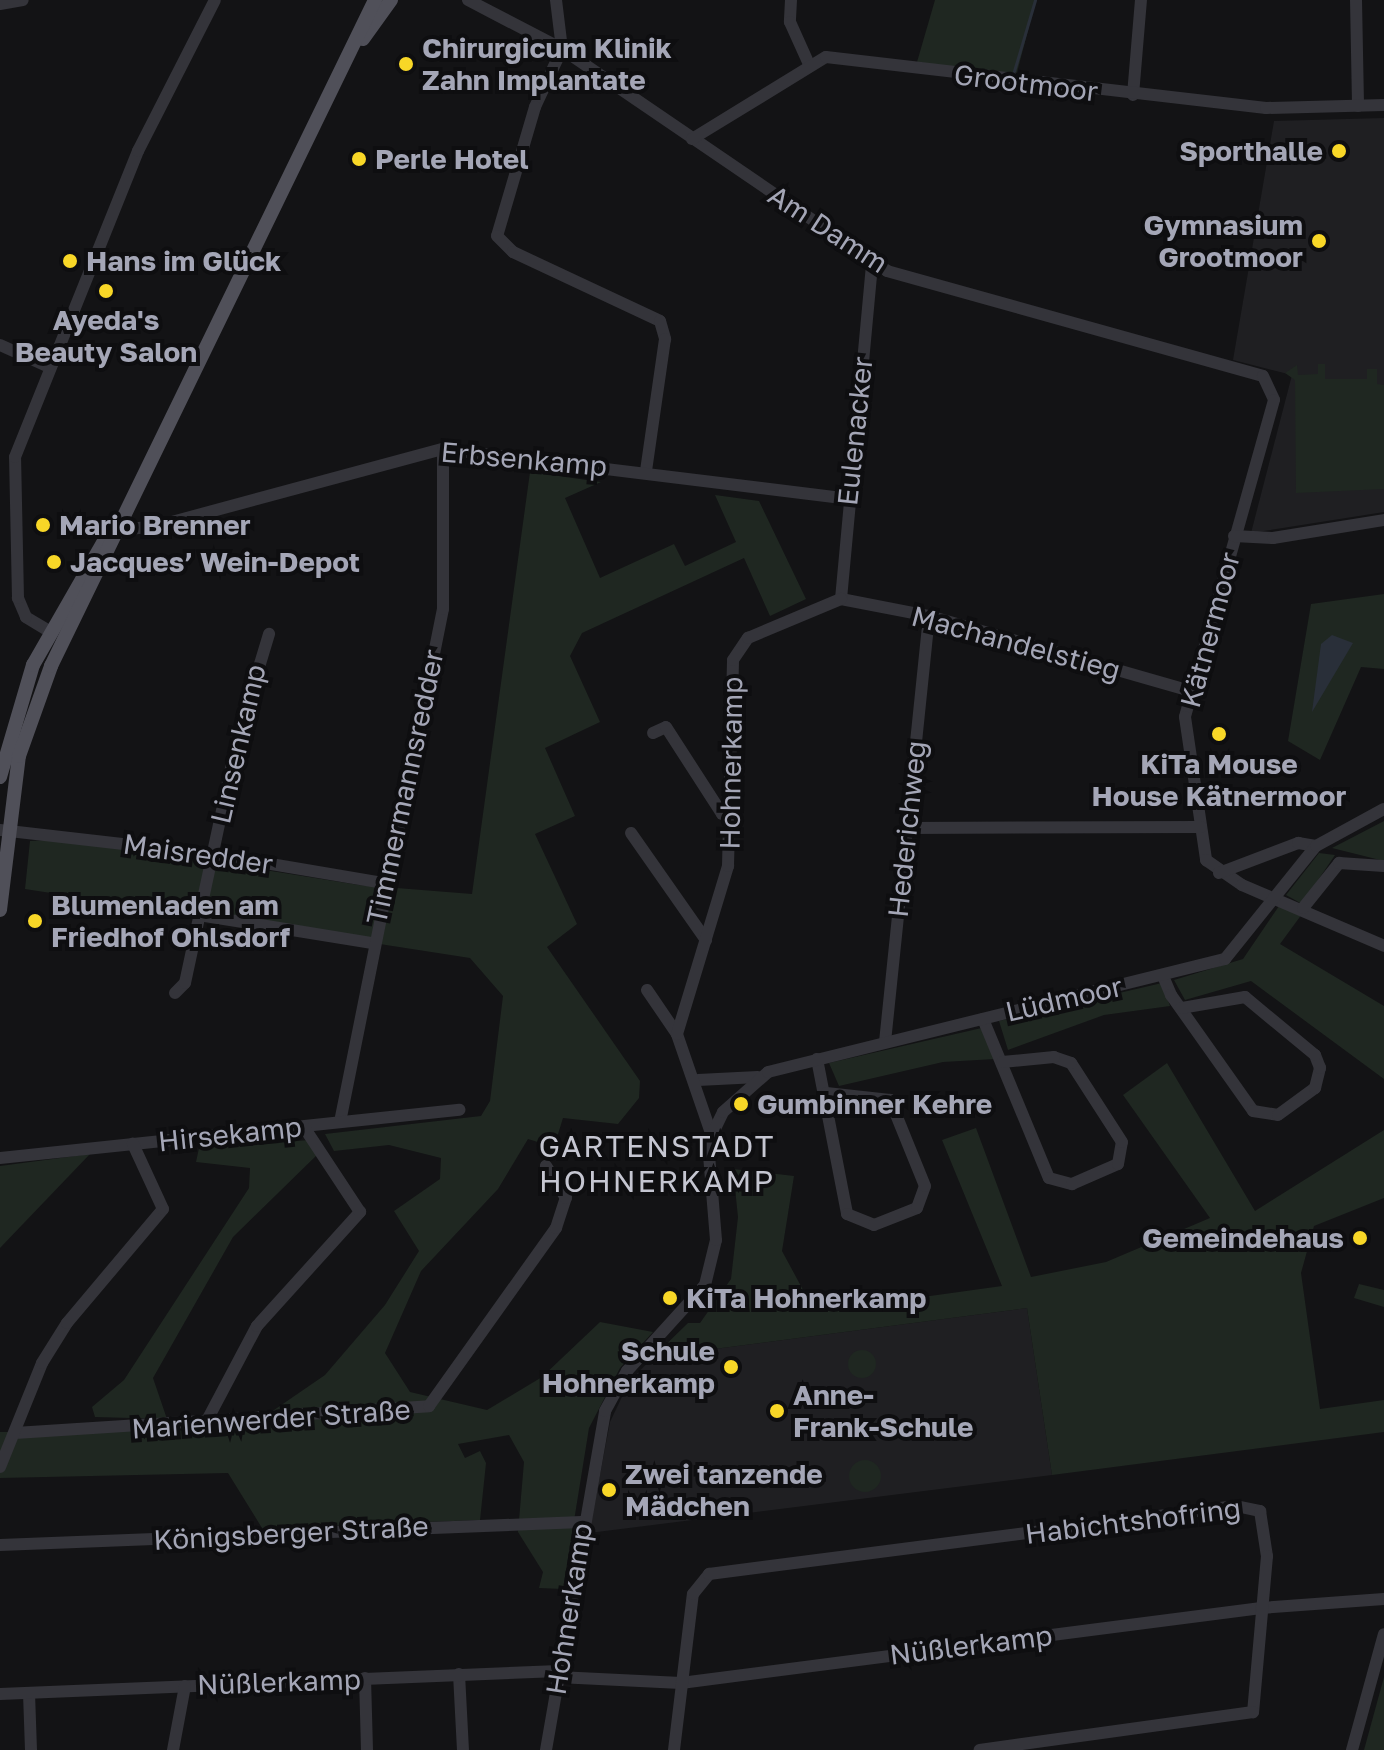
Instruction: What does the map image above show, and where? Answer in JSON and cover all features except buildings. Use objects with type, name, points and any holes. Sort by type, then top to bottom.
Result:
[{"type":"main road","points":[[0,910],[6,831],[24,737],[63,641],[112,531],[360,42],[375,0]]},
{"type":"main road","points":[[360,42],[391,0]]},
{"type":"main road","points":[[0,777],[14,717],[49,631],[112,531]]},
{"type":"main road","points":[[49,631],[63,641]]},
{"type":"street","points":[[0,4],[23,0]]},
{"type":"street","points":[[49,631],[20,605],[6,496],[26,420],[138,151],[215,0]]},
{"type":"street","name":"Am Damm","points":[[468,0],[562,49],[872,262],[1263,376],[1272,386]]},
{"type":"street","points":[[556,0],[562,49],[535,107],[497,236],[513,252],[660,321],[665,339],[646,471]]},
{"type":"street","points":[[791,0],[790,22],[808,62]]},
{"type":"street","points":[[1133,95],[1141,0]]},
{"type":"street","points":[[1356,0],[1358,106]]},
{"type":"street","name":"Grootmoor","points":[[692,139],[808,62],[843,58],[1133,95],[1266,108],[1384,105]]},
{"type":"street","name":"Eulenacker","points":[[841,599],[872,262]]},
{"type":"street","points":[[0,345],[49,367]]},
{"type":"street","name":"Kätnermoor","points":[[1219,873],[1206,860],[1185,717],[1272,386]]},
{"type":"street","name":"Erbsenkamp","points":[[112,531],[157,526],[443,449],[646,471],[848,499]]},
{"type":"street","name":"Timmermannsredder","points":[[340,1122],[383,883],[443,609],[443,449]]},
{"type":"street","points":[[1234,536],[1273,538],[1384,520]]},
{"type":"street","name":"Machandelstieg","points":[[841,599],[929,616],[1191,691]]},
{"type":"street","name":"Hohnerkamp","points":[[677,1034],[728,866],[733,814],[738,648],[772,626],[841,599]]},
{"type":"street","name":"Hederichweg","points":[[885,1042],[929,616]]},
{"type":"street","name":"Linsenkamp","points":[[175,993],[185,983],[212,854],[269,634]]},
{"type":"street","points":[[653,733],[666,727],[722,814],[733,814]]},
{"type":"street","name":"Lüdmoor","points":[[758,1077],[817,1059],[1230,957],[1316,846],[1384,809]]},
{"type":"street","points":[[906,828],[1201,827]]},
{"type":"street","name":"Maisredder","points":[[6,831],[212,854],[383,883]]},
{"type":"street","points":[[631,833],[706,940]]},
{"type":"street","points":[[1219,873],[1298,843],[1316,846]]},
{"type":"street","points":[[1303,908],[1339,863],[1384,866]]},
{"type":"street","points":[[1219,873],[1384,946]]},
{"type":"street","points":[[205,916],[371,943]]},
{"type":"street","points":[[1163,976],[1181,1008],[1256,1113],[1278,1115],[1315,1088],[1320,1073],[1315,1055],[1245,997],[1181,1008]]},
{"type":"street","name":"Hohnerkamp","points":[[546,1750],[582,1522],[612,1394],[686,1314],[712,1267],[711,1133],[698,1080],[677,1034],[647,990]]},
{"type":"street","points":[[983,1019],[1049,1178],[1072,1184],[1118,1164],[1122,1142],[1071,1063],[1002,1062]]},
{"type":"street","points":[[817,1059],[847,1214],[874,1225],[917,1208],[925,1186],[890,1100],[826,1093]]},
{"type":"street","points":[[698,1080],[758,1077]]},
{"type":"street","points":[[711,1133],[758,1077]]},
{"type":"street","name":"Hirsekamp","points":[[0,1158],[460,1110]]},
{"type":"street","points":[[204,1426],[257,1326],[360,1212],[304,1127]]},
{"type":"street","points":[[0,1467],[67,1323],[163,1209],[133,1144]]},
{"type":"street","name":"Marienwerder Straße","points":[[15,1433],[204,1426],[429,1406],[556,1228],[566,1198],[546,1166]]},
{"type":"street","name":"Habichtshofring","points":[[674,1750],[695,1588],[718,1572],[1249,1506],[1260,1511],[1267,1532],[1259,1698],[1249,1714],[980,1750]]},
{"type":"street","name":"Königsberger Straße","points":[[0,1545],[582,1522]]},
{"type":"street","name":"Nüßlerkamp","points":[[0,1694],[459,1674],[558,1674],[681,1683],[1261,1608],[1384,1599]]},
{"type":"street","points":[[1352,1750],[1384,1634]]},
{"type":"street","points":[[459,1674],[463,1750]]},
{"type":"street","points":[[365,1678],[367,1750]]},
{"type":"street","points":[[173,1750],[185,1686]]},
{"type":"street","points":[[29,1693],[31,1750]]},
{"type":"shaded area","points":[[935,0],[1036,0],[1016,76],[917,62]]},
{"type":"shaded area","name":"Gymnasium Grootmoor","points":[[1384,118],[1384,512],[1251,533],[1292,375],[1233,360],[1274,121]]},
{"type":"shaded area","points":[[1318,364],[1325,364],[1325,379],[1367,379],[1367,369],[1377,369],[1377,384],[1384,385],[1384,489],[1296,493],[1295,380],[1285,373],[1297,365],[1298,375],[1318,374]]},
{"type":"shaded area","points":[[530,472],[601,482],[565,498],[600,578],[674,544],[685,566],[736,542],[715,495],[759,501],[806,599],[770,616],[744,558],[582,633],[570,656],[600,722],[545,748],[575,816],[535,834],[577,924],[547,947],[640,1081],[639,1098],[618,1124],[563,1118],[554,1147],[528,1139],[498,1189],[421,1271],[385,1353],[410,1392],[487,1410],[542,1377],[600,1322],[653,1332],[620,1368],[589,1428],[563,1589],[539,1588],[543,1572],[518,1532],[524,1462],[509,1435],[458,1444],[465,1458],[480,1451],[486,1463],[480,1520],[262,1528],[228,1473],[0,1478],[0,1432],[245,1430],[325,1375],[385,1305],[419,1251],[394,1211],[440,1179],[441,1158],[389,1145],[334,1151],[325,1134],[481,1116],[490,1101],[503,996],[470,958],[25,889],[30,841],[69,839],[359,885],[472,894]]},
{"type":"shaded area","points":[[1384,594],[1384,669],[1361,667],[1320,760],[1288,741],[1311,604]]},
{"type":"shaded area","points":[[1332,635],[1353,643],[1312,712],[1321,644]]},
{"type":"shaded area","points":[[1384,821],[1384,861],[1332,848]]},
{"type":"shaded area","points":[[1319,853],[1335,855],[1302,904],[1286,895]]},
{"type":"shaded area","points":[[1281,903],[1302,914],[1280,944],[1384,1006],[1384,1079],[1251,981],[1185,1000],[1174,980],[1243,959]]},
{"type":"shaded area","points":[[1162,983],[1170,1006],[1104,1015],[1008,1050],[999,1021]]},
{"type":"shaded area","points":[[986,1027],[995,1059],[943,1062],[839,1086],[829,1063]]},
{"type":"shaded area","points":[[1167,1063],[1255,1211],[1384,1130],[1384,1198],[1314,1226],[1301,1273],[1320,1409],[1384,1400],[1384,1432],[1052,1475],[1027,1308],[653,1357],[688,1323],[700,1323],[731,1279],[738,1217],[733,1169],[794,1176],[782,1251],[815,1312],[1002,1286],[942,1140],[976,1128],[1031,1277],[1106,1262],[1210,1218],[1123,1095]]},
{"type":"shaded area","points":[[310,1140],[319,1153],[233,1237],[153,1378],[167,1419],[95,1417],[92,1407],[124,1380],[249,1188],[250,1168],[196,1162],[199,1148]]},
{"type":"shaded area","points":[[90,1154],[0,1248],[0,1166]]},
{"type":"shaded area","points":[[1359,1284],[1384,1290],[1384,1307],[1354,1298]]},
{"type":"shaded area","points":[[1027,1308],[1052,1475],[589,1533],[610,1422],[629,1382],[653,1357]]},
{"type":"shaded area","points":[[862,1350],[872,1354],[876,1364],[872,1374],[862,1378],[852,1374],[848,1364],[852,1354]]},
{"type":"shaded area","points":[[865,1460],[876,1465],[881,1476],[876,1487],[865,1492],[854,1487],[849,1476],[854,1465]]},
{"type":"shaded area","points":[[1384,1677],[1384,1750],[1364,1750]]},
{"type":"waterway","points":[[1014,71],[1035,0]]},
{"type":"place","name":"Chirurgicum Klinik Zahn Implantate","points":[[406,64]]},
{"type":"place","name":"Sporthalle","points":[[1339,151]]},
{"type":"place","name":"Perle Hotel","points":[[359,159]]},
{"type":"place","name":"Gymnasium Grootmoor","points":[[1319,241]]},
{"type":"place","name":"Hans im Glück","points":[[70,261]]},
{"type":"place","name":"Ayeda's Beauty Salon","points":[[106,291]]},
{"type":"place","name":"Mario Brenner","points":[[43,525]]},
{"type":"place","name":"Jacques’ Wein-Depot","points":[[54,562]]},
{"type":"place","name":"KiTa Mouse House Kätnermoor","points":[[1219,734]]},
{"type":"place","name":"Blumenladen am Friedhof Ohlsdorf","points":[[35,921]]},
{"type":"place","name":"Gumbinner Kehre","points":[[741,1104]]},
{"type":"place","name":"Gemeindehaus","points":[[1360,1238]]},
{"type":"place","name":"KiTa Hohnerkamp","points":[[670,1298]]},
{"type":"place","name":"Schule Hohnerkamp","points":[[731,1367]]},
{"type":"place","name":"Anne- Frank-Schule","points":[[777,1411]]},
{"type":"place","name":"Zwei tanzende Mädchen","points":[[609,1490]]},
{"type":"district","name":"GARTENSTADT HOHNERKAMP","points":[[657,1163]]}]
